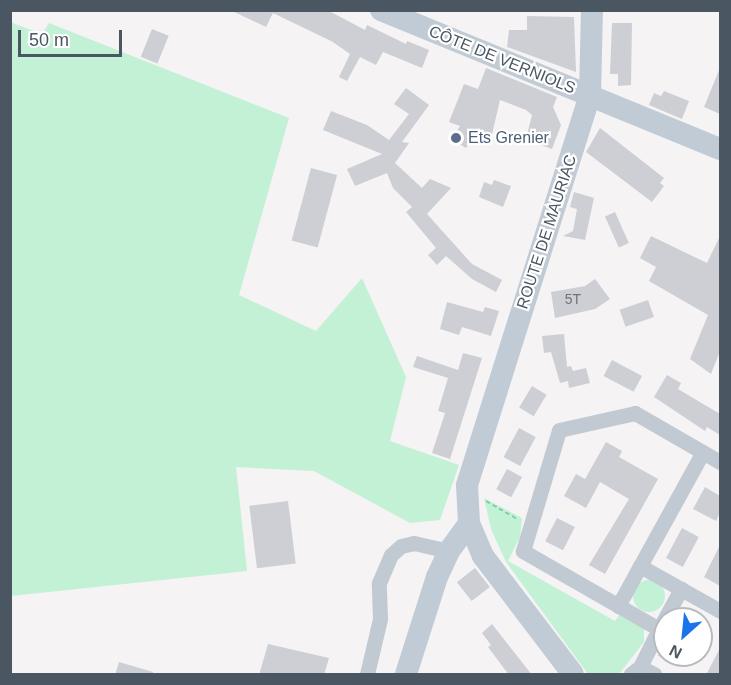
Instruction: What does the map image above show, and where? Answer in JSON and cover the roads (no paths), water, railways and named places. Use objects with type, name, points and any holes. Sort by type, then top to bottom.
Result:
[{"type":"street","name":"CÔTE DE VERNIOLS","points":[[381,10],[419,18],[590,96],[720,149]]},
{"type":"street","name":"ROUTE DE MAURIAC","points":[[573,675],[483,556],[469,523],[467,492],[503,368],[590,96],[592,10]]},
{"type":"street","points":[[653,626],[523,551],[559,430],[635,413],[720,462]]},
{"type":"street","points":[[618,606],[704,452]]},
{"type":"street","points":[[406,675],[449,551],[469,523]]},
{"type":"street","points":[[367,675],[380,619],[379,583],[391,555],[401,546],[414,543],[449,551]]},
{"type":"street","points":[[640,566],[720,611]]},
{"type":"street","points":[[671,607],[681,589]]},
{"type":"street","points":[[653,640],[635,671],[654,675]]},
{"type":"place","name":"Ets Grenier","points":[[456,138]]}]
